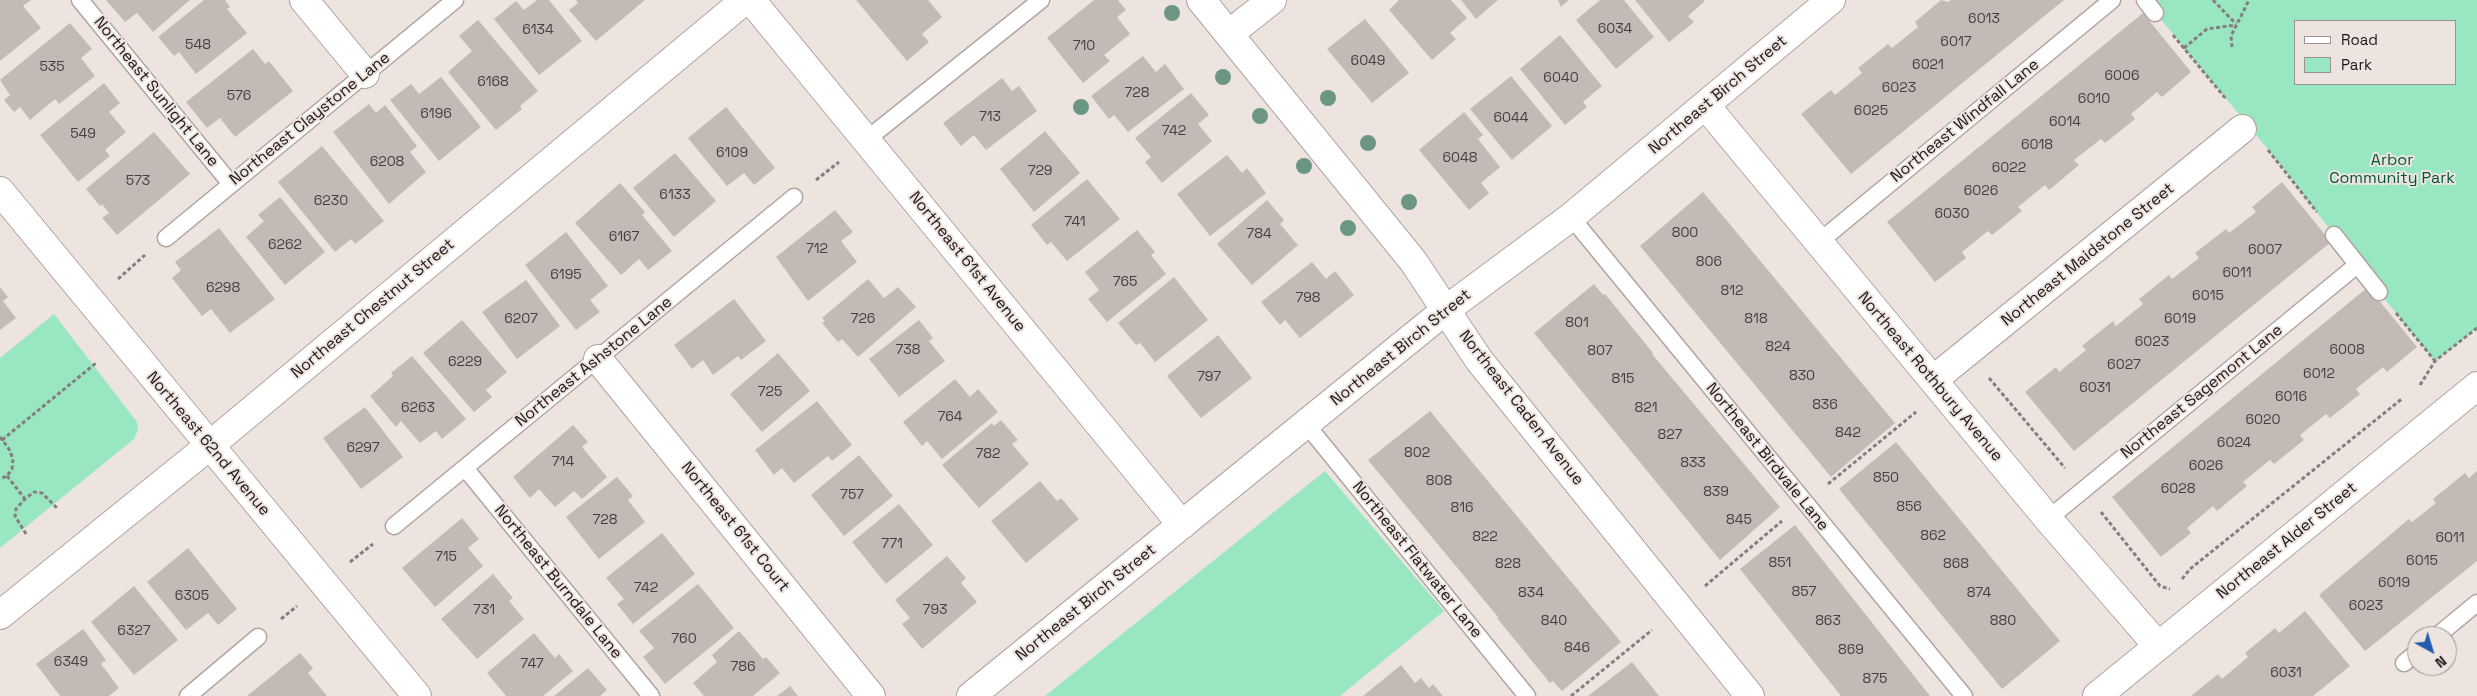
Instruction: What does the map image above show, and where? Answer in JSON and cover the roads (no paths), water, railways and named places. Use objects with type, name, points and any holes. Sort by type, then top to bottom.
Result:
[{"type":"street","points":[[304,0],[365,74]]},
{"type":"street","name":"Northeast Chestnut Street","points":[[0,615],[209,446],[745,0]]},
{"type":"street","name":"Northeast 61st Avenue","points":[[751,0],[1182,525]]},
{"type":"street","name":"Northeast Caden Avenue","points":[[1201,0],[1413,261],[1447,309],[1479,360],[1750,696]]},
{"type":"street","points":[[1229,34],[1272,0]]},
{"type":"street","name":"Northeast Birch Street","points":[[971,696],[1447,309],[1571,217],[1831,0]]},
{"type":"street","name":"Northeast Rothbury Avenue","points":[[1706,106],[2048,519],[2158,646]]},
{"type":"street","name":"Northeast Maidstone Street","points":[[1934,380],[2242,129]]},
{"type":"street","name":"Northeast 62nd Avenue","points":[[0,191],[417,696]]},
{"type":"street","name":"Northeast 61st Court","points":[[598,359],[871,696]]},
{"type":"street","name":"Northeast Alder Street","points":[[2097,696],[2477,386]]},
{"type":"lane","name":"Northeast Sunlight Lane","points":[[80,0],[231,184]]},
{"type":"lane","name":"Northeast Claystone Lane","points":[[166,238],[455,0]]},
{"type":"lane","points":[[866,140],[1041,0]]},
{"type":"lane","name":"Northeast Windfall Lane","points":[[1819,242],[2112,0]]},
{"type":"lane","name":"Northeast Ashstone Lane","points":[[394,526],[794,198]]},
{"type":"lane","name":"Northeast Birdvale Lane","points":[[1571,217],[1964,696]]},
{"type":"lane","points":[[2334,235],[2378,292]]},
{"type":"lane","name":"Northeast Sagemont Lane","points":[[2048,519],[2357,265]]},
{"type":"lane","name":"Northeast Flatwater Lane","points":[[1306,424],[1527,696]]},
{"type":"lane","name":"Northeast Burndale Lane","points":[[465,468],[651,696]]},
{"type":"lane","points":[[2449,626],[2477,603]]},
{"type":"lane","points":[[189,696],[258,637]]},
{"type":"park label","name":"Arbor Community Park","points":[[2392,170]]}]
